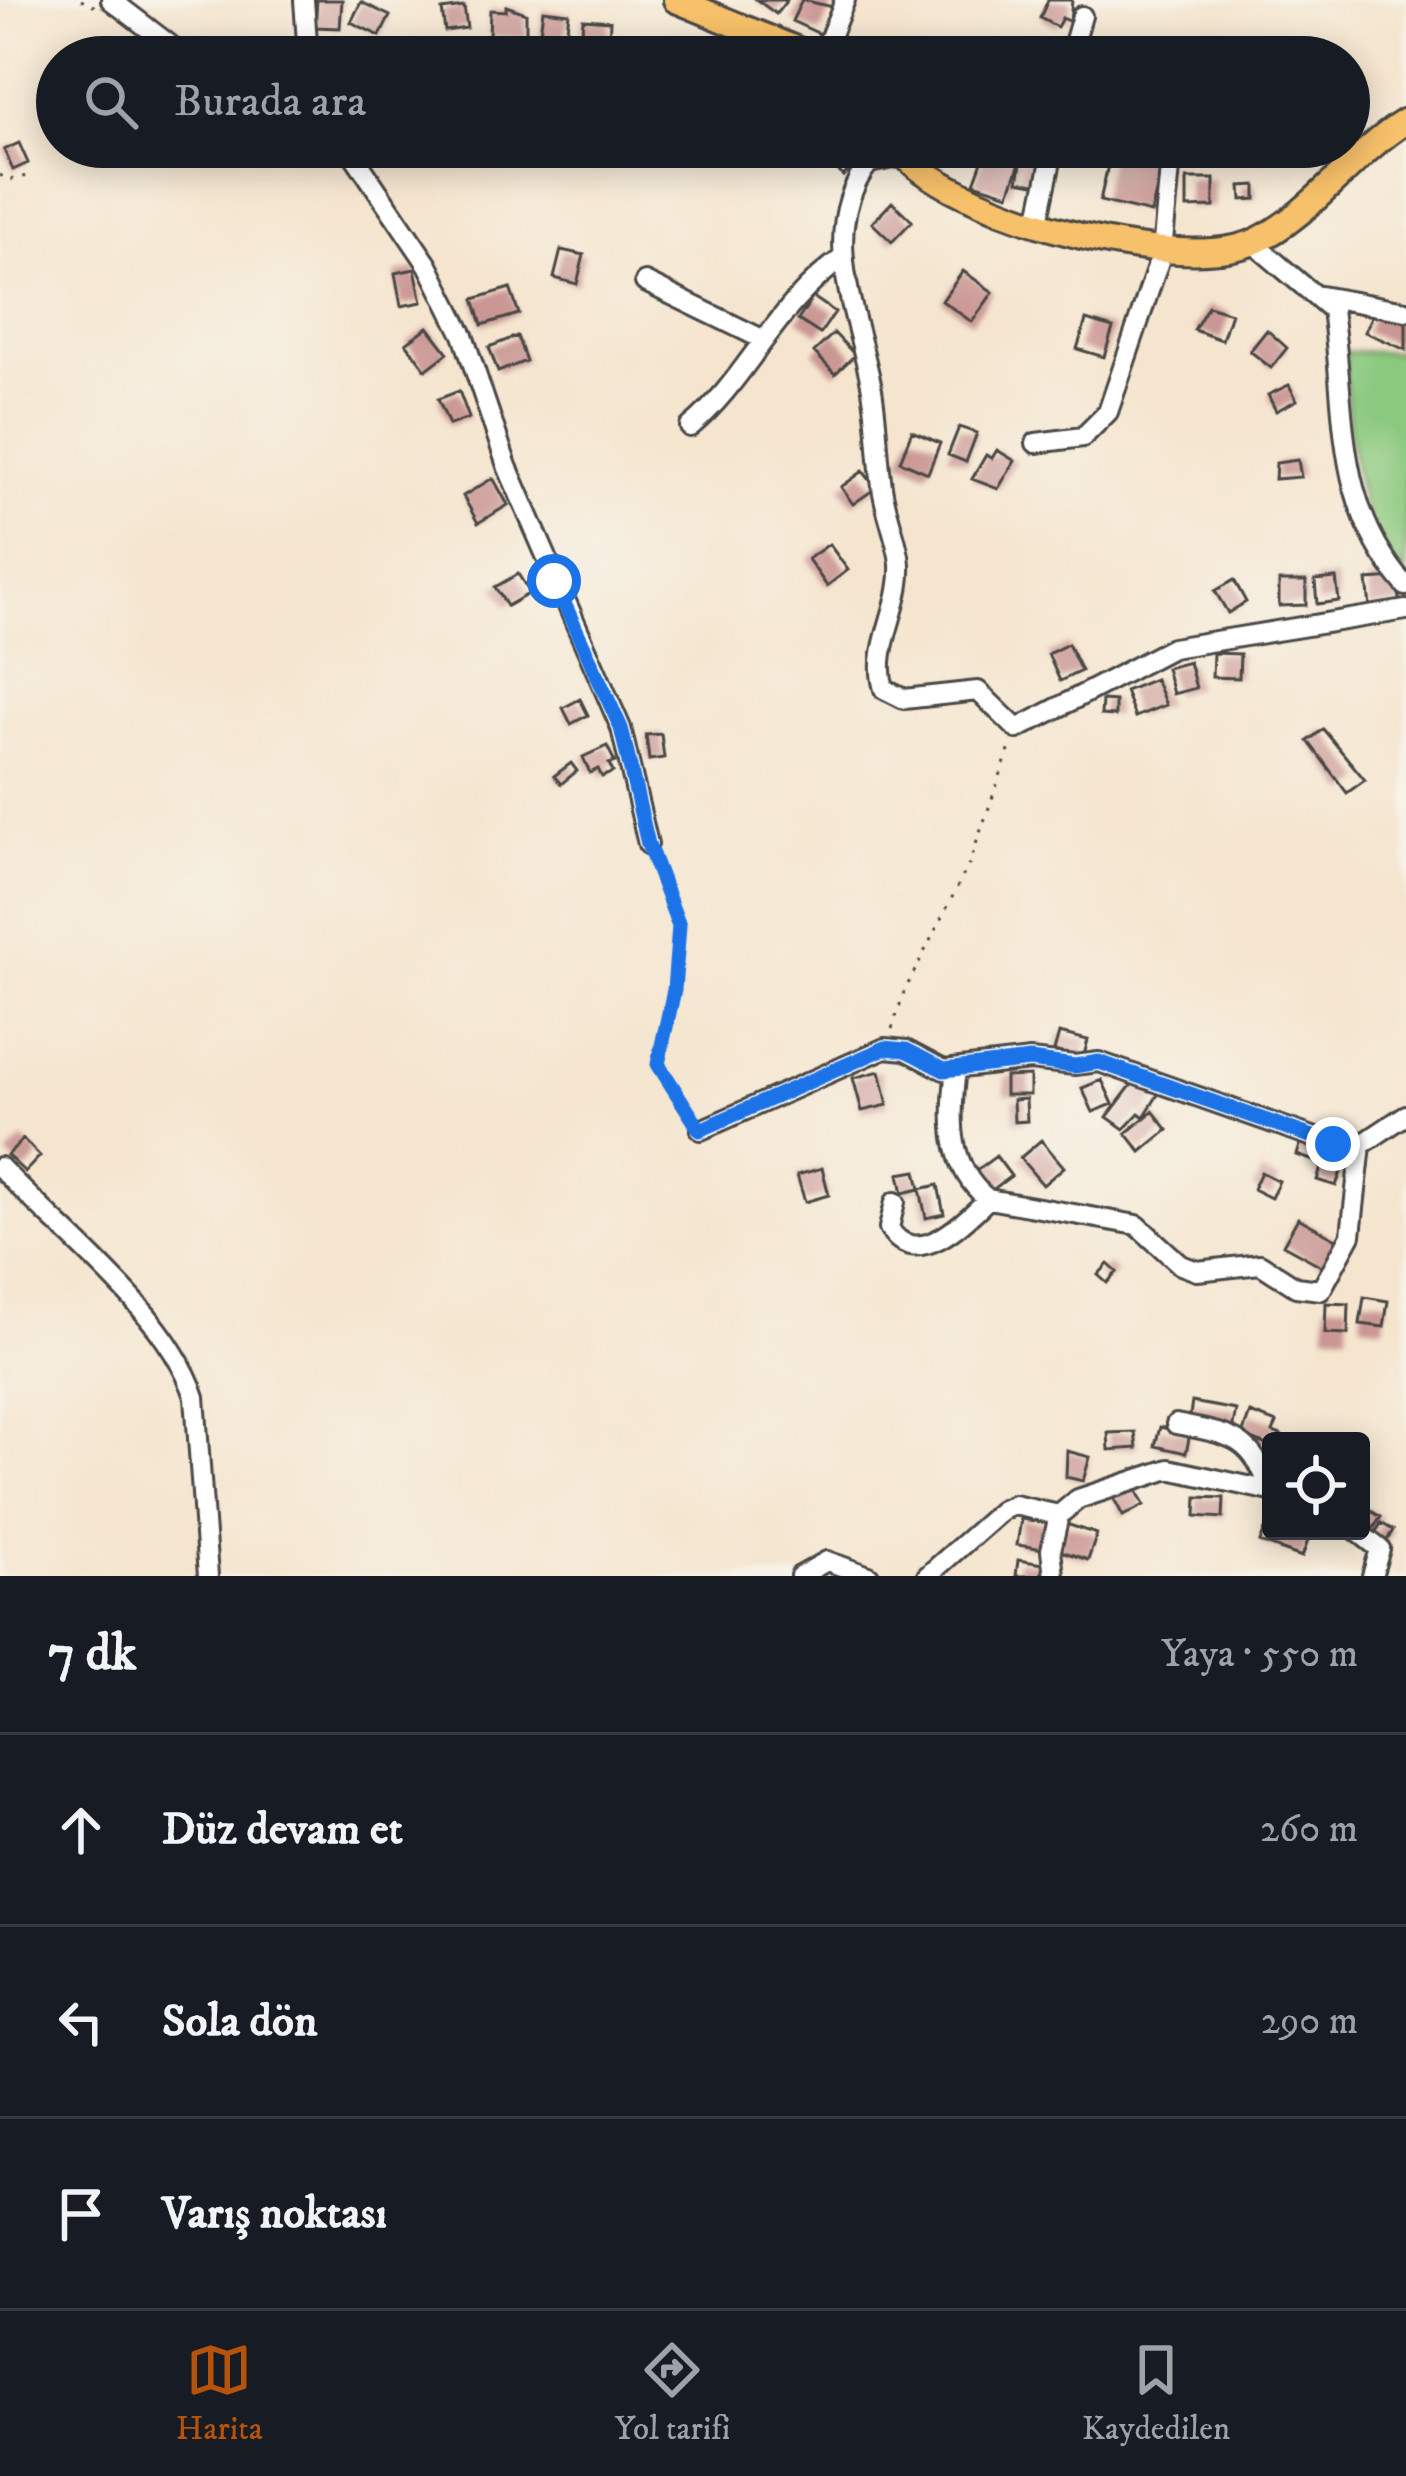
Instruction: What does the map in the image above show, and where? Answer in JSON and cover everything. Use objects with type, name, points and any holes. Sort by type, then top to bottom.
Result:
[{"type":"main road","points":[[676,0],[766,36]]},
{"type":"main road","points":[[1370,149],[1406,121]]},
{"type":"main road","points":[[922,168],[945,185],[1106,244],[1213,253],[1253,242],[1347,168]]},
{"type":"street","points":[[111,0],[158,36]]},
{"type":"street","points":[[304,0],[307,36]]},
{"type":"street","points":[[829,36],[845,0]]},
{"type":"street","points":[[1076,36],[1082,16]]},
{"type":"street","points":[[362,168],[428,266],[464,335],[507,466],[621,728],[648,844]]},
{"type":"street","points":[[870,168],[858,178],[844,232],[844,282],[870,378],[883,491],[900,560],[898,592],[877,668],[884,689],[904,699],[978,692],[1017,729],[1172,648],[1406,610]]},
{"type":"street","points":[[1038,222],[1050,168]]},
{"type":"street","points":[[1036,443],[1083,437],[1102,424],[1162,252],[1170,168]]},
{"type":"street","points":[[1253,242],[1332,310],[1352,483],[1383,563],[1406,586]]},
{"type":"street","points":[[690,427],[708,412],[760,338],[844,257]]},
{"type":"street","points":[[645,283],[760,338]]},
{"type":"street","points":[[1315,295],[1406,311]]},
{"type":"street","points":[[700,1130],[885,1048],[956,1069],[994,1061],[1099,1062],[1333,1144],[1360,1144],[1406,1115]]},
{"type":"street","points":[[956,1069],[950,1117],[956,1152],[971,1186],[988,1199],[1137,1226],[1180,1265],[1197,1270],[1260,1264],[1273,1278],[1321,1290],[1351,1235],[1360,1144]]},
{"type":"street","points":[[0,1167],[148,1318],[188,1375],[195,1397],[208,1576]]},
{"type":"street","points":[[895,1202],[890,1228],[899,1242],[914,1246],[944,1237],[988,1199]]},
{"type":"street","points":[[1176,1424],[1244,1442],[1262,1467]]},
{"type":"street","points":[[1054,1576],[1051,1550],[1059,1515],[1078,1499],[1168,1469],[1262,1489]]},
{"type":"street","points":[[927,1576],[1002,1510],[1014,1505],[1059,1515]]},
{"type":"street","points":[[1368,1540],[1380,1549],[1372,1576]]},
{"type":"street","points":[[800,1576],[827,1561],[869,1576]]},
{"type":"path","points":[[0,175],[8,180],[32,175]]},
{"type":"path","points":[[885,1048],[904,992],[969,864],[1017,729]]},
{"type":"path","points":[[648,844],[679,926],[674,990],[658,1064],[700,1130]]},
{"type":"green space","points":[[1344,352],[1406,352],[1406,575],[1387,556],[1363,503],[1351,441]]},
{"type":"building","points":[[317,0],[342,0],[340,28],[315,27]]},
{"type":"building","points":[[757,0],[787,0],[776,14]]},
{"type":"building","points":[[802,0],[833,7],[820,34],[792,21]]},
{"type":"building","points":[[1048,0],[1072,0],[1070,22],[1062,18],[1057,27],[1040,18]]},
{"type":"building","points":[[361,2],[390,16],[380,36],[351,22]]},
{"type":"building","points":[[506,6],[526,13],[526,36],[489,36],[490,10],[506,11]]},
{"type":"building","points":[[464,7],[467,28],[445,31],[442,10]]},
{"type":"building","points":[[543,10],[569,13],[566,36],[540,36]]},
{"type":"building","points":[[583,19],[610,21],[609,36],[582,36]]},
{"type":"building","points":[[19,143],[28,163],[13,170],[4,150]]},
{"type":"building","points":[[980,168],[1018,168],[1009,194],[974,183]]},
{"type":"building","points":[[1020,168],[1043,168],[1040,185],[1018,181]]},
{"type":"building","points":[[1107,168],[1162,168],[1151,213],[1100,201]]},
{"type":"building","points":[[1187,179],[1214,179],[1214,207],[1187,208]]},
{"type":"building","points":[[1256,185],[1256,199],[1242,200],[1241,186]]},
{"type":"building","points":[[892,202],[912,221],[892,242],[872,223]]},
{"type":"building","points":[[561,250],[584,255],[577,284],[554,278]]},
{"type":"building","points":[[415,269],[422,302],[401,306],[395,273]]},
{"type":"building","points":[[963,271],[993,292],[972,322],[942,301]]},
{"type":"building","points":[[510,288],[519,314],[482,325],[474,299]]},
{"type":"building","points":[[813,297],[835,312],[820,334],[798,320]]},
{"type":"building","points":[[1208,306],[1231,313],[1222,340],[1194,330]]},
{"type":"building","points":[[1376,308],[1406,321],[1406,350],[1365,332]]},
{"type":"building","points":[[1086,320],[1113,328],[1104,357],[1077,349]]},
{"type":"building","points":[[428,327],[448,353],[426,370],[406,343]]},
{"type":"building","points":[[1267,330],[1287,348],[1271,368],[1250,351]]},
{"type":"building","points":[[834,333],[855,355],[835,374],[814,352]]},
{"type":"building","points":[[517,336],[526,361],[498,372],[489,347]]},
{"type":"building","points":[[1289,385],[1297,400],[1276,411],[1268,395]]},
{"type":"building","points":[[459,391],[469,418],[449,425],[438,399]]},
{"type":"building","points":[[959,427],[977,433],[966,462],[948,455]]},
{"type":"building","points":[[912,431],[940,443],[928,473],[900,461]]},
{"type":"building","points":[[997,450],[1015,461],[998,489],[972,479],[986,455],[992,458]]},
{"type":"building","points":[[1298,460],[1301,477],[1275,479],[1276,463]]},
{"type":"building","points":[[863,471],[876,488],[853,504],[841,487]]},
{"type":"building","points":[[493,478],[508,505],[478,523],[463,496]]},
{"type":"building","points":[[829,544],[848,570],[827,586],[808,559]]},
{"type":"building","points":[[518,574],[530,593],[507,606],[495,587]]},
{"type":"building","points":[[1336,578],[1339,601],[1317,604],[1315,580]]},
{"type":"building","points":[[1396,578],[1401,604],[1370,607],[1367,580]]},
{"type":"building","points":[[1234,580],[1246,602],[1228,613],[1215,591]]},
{"type":"building","points":[[1279,581],[1306,581],[1306,605],[1279,606]]},
{"type":"building","points":[[1068,644],[1081,671],[1060,681],[1048,654]]},
{"type":"building","points":[[1213,653],[1240,654],[1239,678],[1212,677]]},
{"type":"building","points":[[1189,662],[1196,688],[1173,694],[1166,668]]},
{"type":"building","points":[[1155,679],[1166,705],[1135,717],[1125,691]]},
{"type":"building","points":[[580,699],[588,715],[571,724],[563,708]]},
{"type":"building","points":[[1102,700],[1115,701],[1115,716],[1101,715]]},
{"type":"building","points":[[1323,729],[1365,780],[1347,793],[1308,741]]},
{"type":"building","points":[[661,734],[664,758],[649,760],[646,735]]},
{"type":"building","points":[[607,746],[615,762],[609,764],[613,772],[602,777],[598,769],[590,773],[583,757]]},
{"type":"building","points":[[571,763],[577,771],[561,784],[554,776]]},
{"type":"building","points":[[1059,1033],[1088,1040],[1083,1059],[1054,1051]]},
{"type":"building","points":[[880,1071],[888,1105],[862,1111],[853,1078]]},
{"type":"building","points":[[1030,1076],[1030,1095],[1005,1095],[1005,1077]]},
{"type":"building","points":[[1136,1079],[1159,1093],[1144,1117],[1139,1113],[1124,1129],[1107,1117]]},
{"type":"building","points":[[1102,1080],[1113,1104],[1093,1112],[1082,1088]]},
{"type":"building","points":[[1026,1099],[1027,1121],[1014,1122],[1013,1100]]},
{"type":"building","points":[[1153,1111],[1168,1130],[1141,1152],[1126,1133]]},
{"type":"building","points":[[23,1139],[40,1156],[25,1172],[7,1155]]},
{"type":"building","points":[[1302,1139],[1320,1145],[1314,1161],[1297,1155]]},
{"type":"building","points":[[1041,1140],[1064,1167],[1043,1185],[1020,1158]]},
{"type":"building","points":[[996,1156],[1011,1176],[991,1191],[976,1171]]},
{"type":"building","points":[[1324,1159],[1343,1166],[1336,1186],[1317,1180]]},
{"type":"building","points":[[822,1168],[829,1195],[805,1202],[797,1175]]},
{"type":"building","points":[[916,1171],[920,1189],[903,1193],[899,1174]]},
{"type":"building","points":[[1261,1172],[1279,1181],[1271,1198],[1253,1189]]},
{"type":"building","points":[[938,1185],[944,1214],[926,1218],[920,1189]]},
{"type":"building","points":[[1298,1218],[1340,1241],[1325,1268],[1283,1245]]},
{"type":"building","points":[[1108,1264],[1117,1272],[1107,1283],[1098,1275]]},
{"type":"building","points":[[1364,1297],[1388,1301],[1384,1327],[1360,1324]]},
{"type":"building","points":[[1326,1303],[1349,1304],[1348,1334],[1325,1333]]},
{"type":"building","points":[[1192,1402],[1236,1410],[1232,1430],[1189,1422]]},
{"type":"building","points":[[1250,1413],[1277,1423],[1273,1432],[1262,1432],[1262,1443],[1242,1435]]},
{"type":"building","points":[[1160,1427],[1190,1434],[1186,1453],[1155,1446]]},
{"type":"building","points":[[1135,1432],[1137,1448],[1109,1450],[1108,1433]]},
{"type":"building","points":[[1067,1451],[1090,1457],[1083,1481],[1066,1477]]},
{"type":"building","points":[[1134,1485],[1144,1505],[1123,1516],[1113,1497]]},
{"type":"building","points":[[1197,1497],[1224,1498],[1223,1518],[1196,1516]]},
{"type":"building","points":[[1370,1510],[1381,1517],[1370,1531]]},
{"type":"building","points":[[1021,1519],[1049,1523],[1045,1549],[1017,1545]]},
{"type":"building","points":[[1381,1523],[1393,1530],[1385,1544],[1373,1537]]},
{"type":"building","points":[[1066,1524],[1097,1534],[1088,1560],[1058,1550]]},
{"type":"building","points":[[1262,1537],[1308,1540],[1302,1557],[1260,1542]]},
{"type":"building","points":[[1018,1560],[1043,1564],[1041,1576],[1016,1576]]},
{"type":"route","points":[[554,581],[621,728],[648,844],[673,901],[679,926],[674,990],[658,1064],[700,1130],[885,1048],[906,1050],[944,1070],[994,1061],[1075,1066],[1099,1062],[1333,1144]]}]
